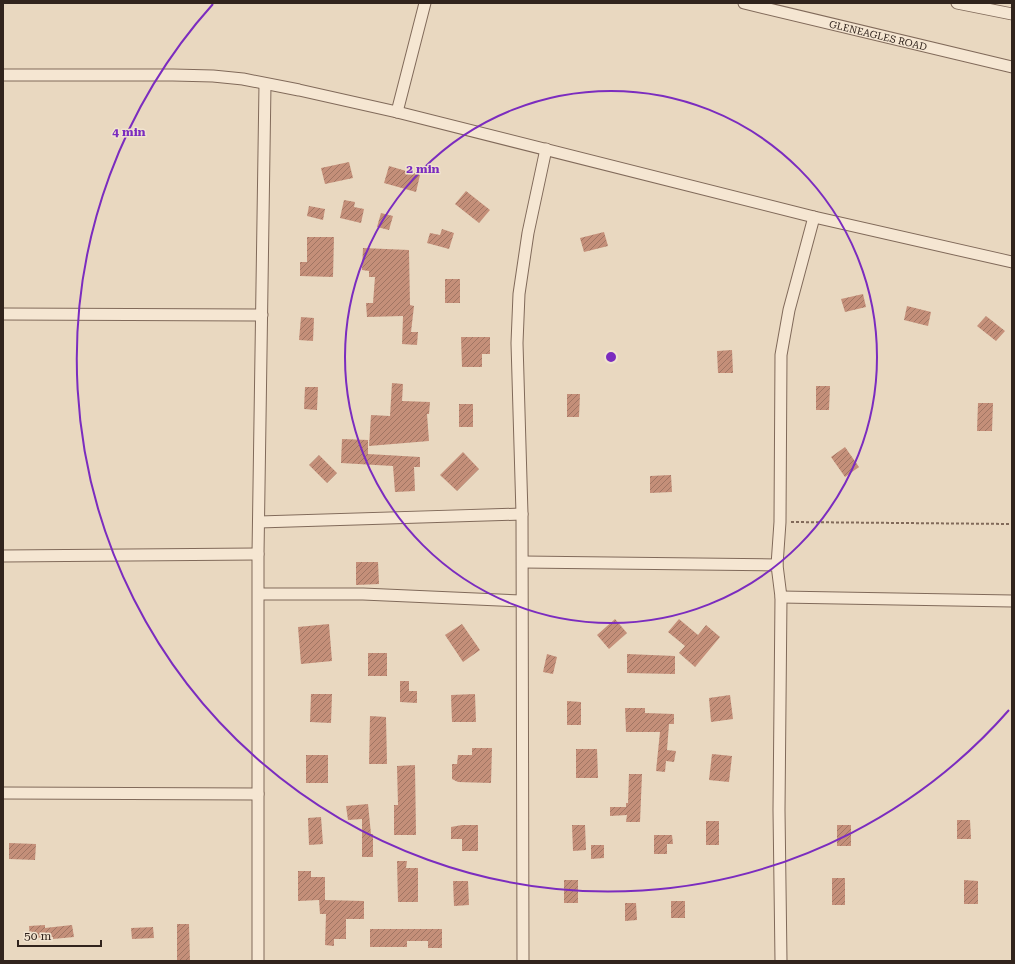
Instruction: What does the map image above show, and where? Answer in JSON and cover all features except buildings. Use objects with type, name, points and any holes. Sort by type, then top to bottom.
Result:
[{"type":"street","points":[[397,112],[425,3]]},
{"type":"street","name":"GLENEAGLES ROAD","points":[[744,3],[1012,67]]},
{"type":"street","points":[[957,3],[1012,14]]},
{"type":"street","points":[[3,75],[213,76],[265,84],[397,112],[814,217],[1012,262]]},
{"type":"street","points":[[258,961],[258,554],[265,84]]},
{"type":"street","points":[[523,961],[523,562],[517,343],[518,294],[528,233],[546,149]]},
{"type":"street","points":[[781,961],[779,802],[781,597],[777,565],[780,522],[781,356],[789,310],[814,217]]},
{"type":"street","points":[[3,314],[262,315]]},
{"type":"street","points":[[259,522],[522,514]]},
{"type":"street","points":[[3,556],[258,554]]},
{"type":"street","points":[[523,562],[777,565]]},
{"type":"street","points":[[259,594],[363,594],[522,601]]},
{"type":"street","points":[[781,597],[1012,601]]},
{"type":"street","points":[[3,793],[258,794]]},
{"type":"path","points":[[780,522],[1012,524]]}]
